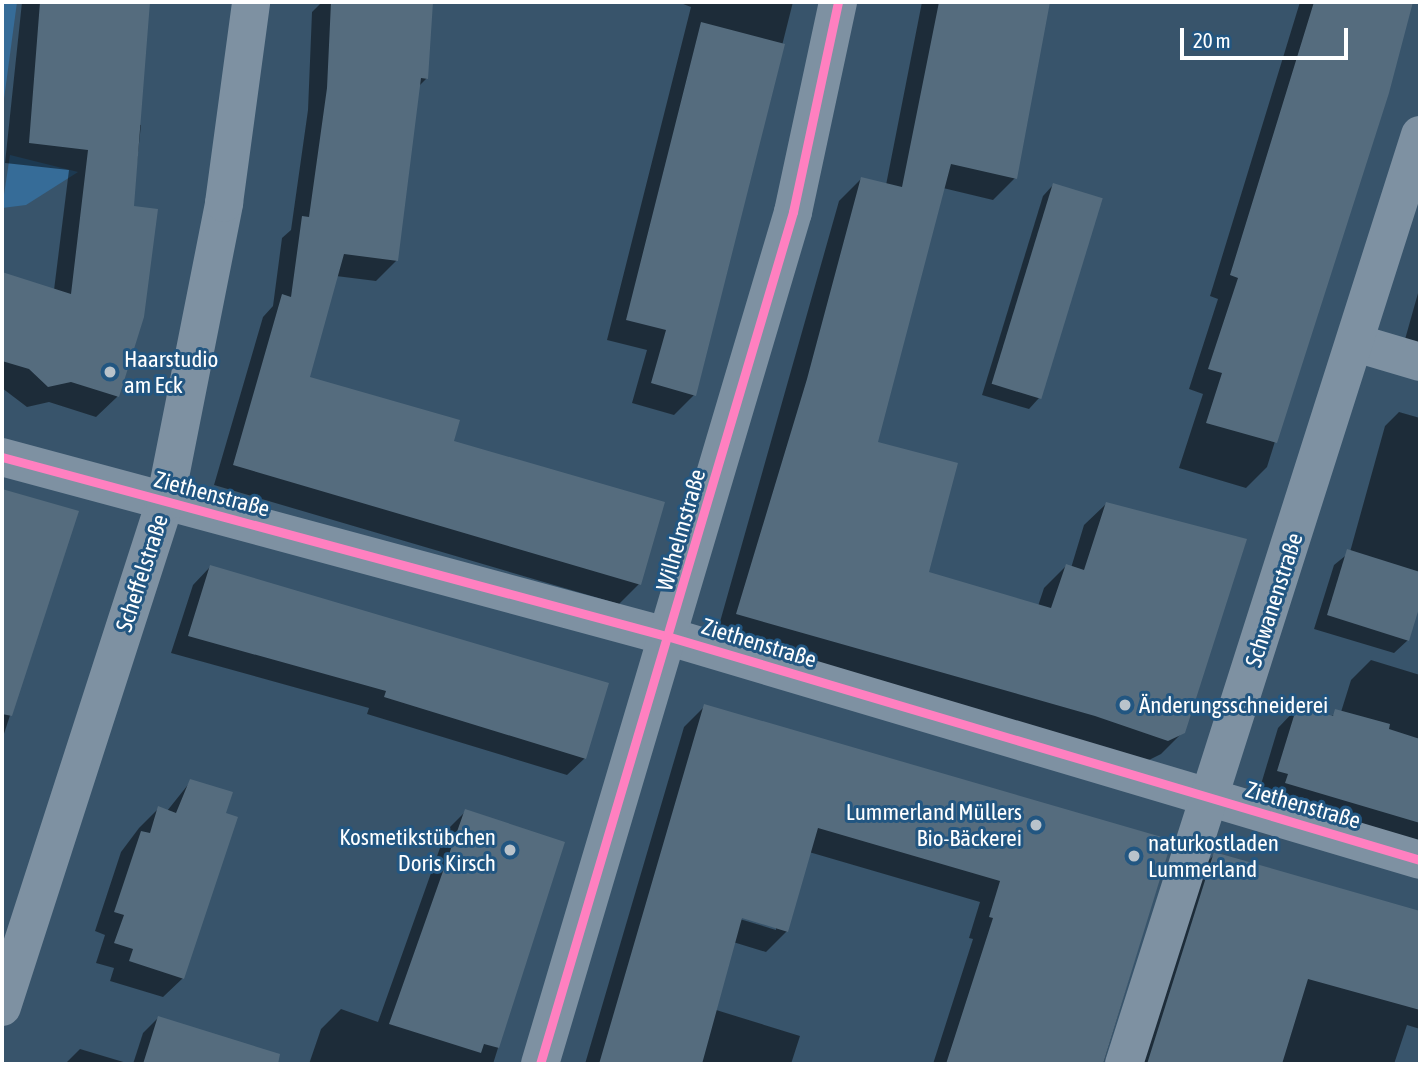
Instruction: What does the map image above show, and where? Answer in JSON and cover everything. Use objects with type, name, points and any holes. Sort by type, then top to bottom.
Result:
[{"type":"street","name":"Scheffelstraße","points":[[2,1007],[165,502],[224,203],[251,2]]},
{"type":"street","name":"Wilhelmstraße","points":[[540,1064],[670,637],[793,212],[838,2]]},
{"type":"street","name":"Schwanenstraße","points":[[1124,1064],[1356,344],[1420,135]]},
{"type":"street","points":[[1356,344],[1420,362]]},
{"type":"street","name":"Ziethenstraße","points":[[2,457],[670,637],[1420,860]]},
{"type":"shaded area","points":[[2,2],[17,2],[2,114]]},
{"type":"shaded area","points":[[10,155],[78,172],[26,205],[2,208]]},
{"type":"building","points":[[40,2],[150,2],[134,206],[158,209],[144,317],[119,397],[71,382],[48,387],[29,369],[2,361],[2,272],[71,294],[88,150],[29,143]]},
{"type":"building","points":[[331,2],[433,2],[428,79],[421,78],[398,261],[344,254],[310,377],[460,420],[454,441],[665,502],[641,585],[233,465],[282,294],[291,297],[302,216],[309,217],[327,88]]},
{"type":"building","points":[[939,2],[1050,2],[1017,179],[951,164],[878,442],[958,463],[929,572],[1051,608],[1066,564],[1084,570],[1106,502],[1247,539],[1185,733],[1168,741],[1095,716],[736,614],[807,379],[861,177],[902,187]]},
{"type":"building","points":[[1314,2],[1413,2],[1389,93],[1277,443],[1206,423],[1222,373],[1208,369],[1238,278],[1230,275]]},
{"type":"building","points":[[701,22],[785,44],[696,396],[651,383],[666,330],[626,320]]},
{"type":"building","points":[[1053,183],[1103,198],[1041,399],[992,384]]},
{"type":"building","points":[[2,489],[79,511],[12,716],[2,714]]},
{"type":"building","points":[[1347,549],[1420,572],[1420,605],[1409,641],[1327,615]]},
{"type":"building","points":[[210,565],[609,683],[586,759],[384,697],[386,691],[188,636]]},
{"type":"building","points":[[704,704],[1172,840],[1103,1064],[946,1064],[993,918],[989,917],[1000,881],[818,828],[788,932],[742,918],[702,1064],[599,1064]]},
{"type":"building","points":[[1297,706],[1333,716],[1335,709],[1390,724],[1389,729],[1420,739],[1420,823],[1285,783],[1288,774],[1277,771]]},
{"type":"building","points":[[190,779],[233,792],[226,813],[238,817],[184,979],[129,961],[133,949],[114,943],[124,915],[114,912],[141,831],[150,833],[158,806],[176,813]]},
{"type":"building","points":[[465,809],[565,842],[499,1048],[484,1044],[481,1053],[389,1024]]},
{"type":"building","points":[[1214,852],[1420,911],[1420,1010],[1308,979],[1282,1064],[1147,1064]]},
{"type":"building","points":[[158,1016],[280,1054],[278,1064],[143,1064]]},
{"type":"cycle path","points":[[540,1064],[793,212],[838,2]]},
{"type":"cycle path","points":[[2,457],[670,637],[1420,860]]},
{"type":"place","name":"Haarstudio am Eck","points":[[110,372]]},
{"type":"place","name":"Änderungsschneiderei","points":[[1125,705]]},
{"type":"place","name":"Lummerland Müllers Bio-Bäckerei","points":[[1036,825]]},
{"type":"place","name":"Kosmetikstübchen Doris Kirsch","points":[[510,850]]},
{"type":"place","name":"naturkostladen Lummerland","points":[[1134,856]]}]
